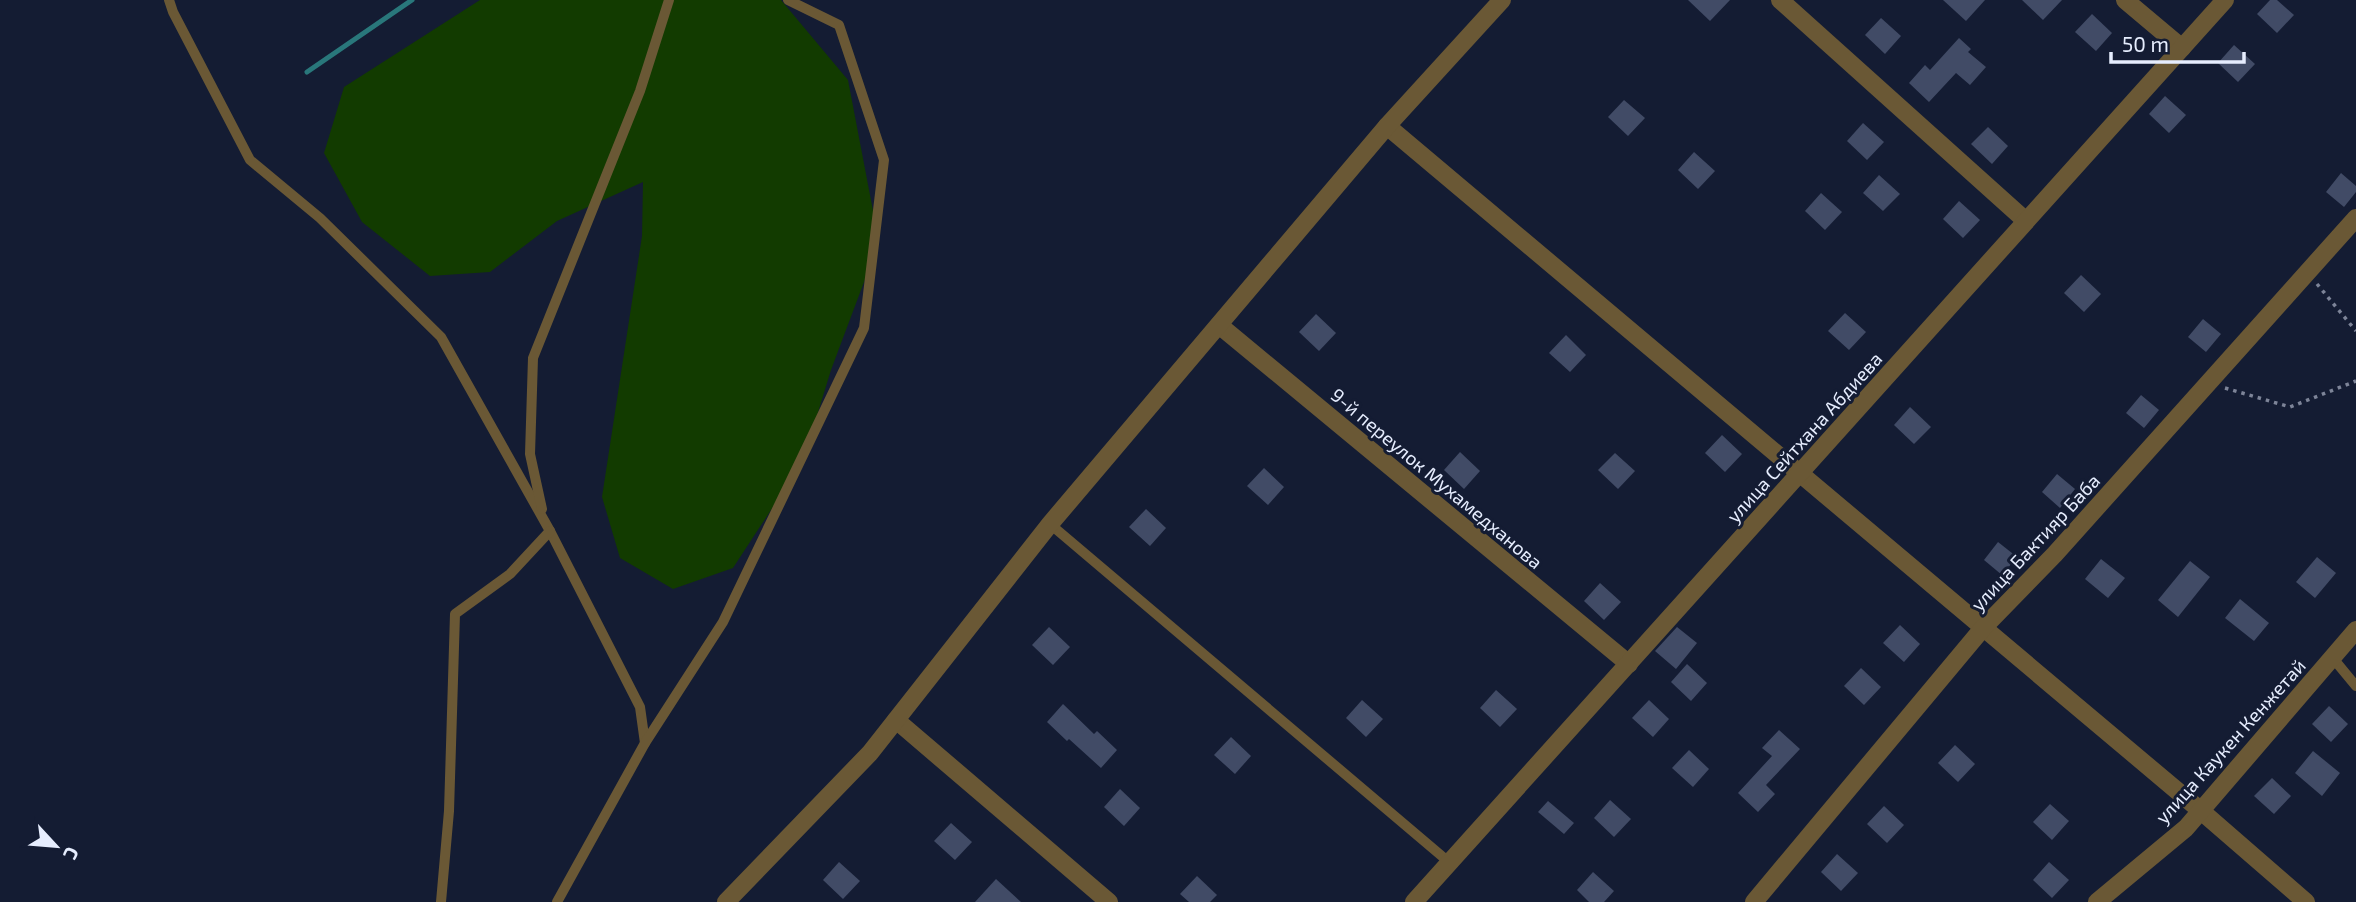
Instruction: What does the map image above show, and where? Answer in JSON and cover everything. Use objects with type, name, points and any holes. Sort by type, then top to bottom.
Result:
[{"type":"street","points":[[726,902],[870,753],[1050,524],[1387,127],[1502,0]]},
{"type":"street","points":[[1780,0],[2026,221]]},
{"type":"street","points":[[2125,0],[2182,48]]},
{"type":"street","name":"улица Сейтхана Абдиева","points":[[1414,902],[2225,0]]},
{"type":"street","points":[[1387,127],[2306,902]]},
{"type":"street","name":"улица Бактияр Баба","points":[[1754,902],[1983,628],[2055,554],[2356,218]]},
{"type":"street","name":"9-й переулок Мухамедханова","points":[[1219,325],[1629,664]]},
{"type":"street","name":"улица Каукен Кенжетай","points":[[2097,902],[2186,828],[2356,630]]},
{"type":"street","points":[[896,720],[1109,902]]},
{"type":"lane","points":[[161,0],[173,12]]},
{"type":"lane","points":[[169,0],[250,160],[320,218],[441,337],[550,531],[640,707],[645,743]]},
{"type":"lane","points":[[541,515],[543,510],[530,454],[533,358],[640,90],[669,0]]},
{"type":"lane","points":[[557,902],[645,743],[723,622],[864,328],[884,160],[839,26],[788,0]]},
{"type":"lane","points":[[1050,524],[1450,863]]},
{"type":"lane","points":[[440,902],[449,811],[455,614],[510,574],[550,531]]},
{"type":"lane","points":[[2332,657],[2356,687]]},
{"type":"path","points":[[2307,272],[2356,331]]},
{"type":"path","points":[[2206,383],[2290,407],[2356,381]]},
{"type":"green space","points":[[480,0],[781,0],[848,80],[879,242],[831,370],[803,461],[733,568],[673,589],[620,558],[602,497],[642,236],[643,182],[557,221],[490,272],[430,276],[362,222],[324,153],[344,87]]},
{"type":"building","points":[[1688,0],[1730,0],[1710,21]]},
{"type":"building","points":[[1943,0],[1985,0],[1966,21]]},
{"type":"building","points":[[2022,0],[2062,0],[2043,20]]},
{"type":"building","points":[[2270,0],[2277,0],[2294,15],[2277,33],[2257,14]]},
{"type":"building","points":[[2092,14],[2112,33],[2096,51],[2075,32]]},
{"type":"building","points":[[1881,18],[1901,36],[1885,54],[1865,35]]},
{"type":"building","points":[[1959,38],[1971,49],[1968,52],[1986,67],[1970,85],[1956,73],[1929,102],[1909,83],[1925,65],[1930,70]]},
{"type":"building","points":[[2234,45],[2255,64],[2238,82],[2218,63]]},
{"type":"building","points":[[2165,96],[2186,115],[2169,133],[2149,114]]},
{"type":"building","points":[[1624,100],[1645,118],[1628,136],[1608,117]]},
{"type":"building","points":[[1863,123],[1884,142],[1867,160],[1847,141]]},
{"type":"building","points":[[1988,127],[2008,146],[1992,164],[1971,144]]},
{"type":"building","points":[[1694,152],[1715,171],[1698,189],[1678,170]]},
{"type":"building","points":[[2341,173],[2356,186],[2356,192],[2344,207],[2326,192]]},
{"type":"building","points":[[1879,175],[1900,194],[1883,211],[1863,193]]},
{"type":"building","points":[[1821,193],[1842,212],[1825,230],[1805,211]]},
{"type":"building","points":[[1959,201],[1980,220],[1963,238],[1943,219]]},
{"type":"building","points":[[2081,275],[2101,294],[2084,312],[2064,293]]},
{"type":"building","points":[[1845,313],[1866,332],[1849,350],[1828,331]]},
{"type":"building","points":[[1316,314],[1336,333],[1319,351],[1299,332]]},
{"type":"building","points":[[2203,319],[2221,334],[2206,352],[2188,337]]},
{"type":"building","points":[[1566,335],[1586,355],[1570,372],[1549,353]]},
{"type":"building","points":[[2141,395],[2159,410],[2144,428],[2126,413]]},
{"type":"building","points":[[1910,407],[1931,427],[1914,444],[1894,425]]},
{"type":"building","points":[[1722,435],[1742,454],[1725,472],[1705,453]]},
{"type":"building","points":[[1460,452],[1480,471],[1464,489],[1444,470]]},
{"type":"building","points":[[1615,453],[1635,471],[1618,489],[1598,470]]},
{"type":"building","points":[[1264,468],[1284,487],[1268,505],[1247,486]]},
{"type":"building","points":[[2057,474],[2075,489],[2060,508],[2042,492]]},
{"type":"building","points":[[1146,509],[1166,528],[1150,546],[1129,527]]},
{"type":"building","points":[[1998,542],[2017,557],[2002,575],[1984,560]]},
{"type":"building","points":[[2317,557],[2336,573],[2315,598],[2296,582]]},
{"type":"building","points":[[2101,559],[2125,578],[2108,598],[2085,579]]},
{"type":"building","points":[[2190,561],[2210,577],[2178,617],[2158,600]]},
{"type":"building","points":[[1600,583],[1621,602],[1604,620],[1584,601]]},
{"type":"building","points":[[2240,599],[2269,623],[2254,641],[2225,618]]},
{"type":"building","points":[[1900,625],[1920,644],[1904,662],[1883,643]]},
{"type":"building","points":[[1049,627],[1070,647],[1053,665],[1032,645]]},
{"type":"building","points":[[1677,627],[1697,643],[1676,669],[1655,651]]},
{"type":"building","points":[[1687,664],[1707,683],[1691,701],[1671,682]]},
{"type":"building","points":[[1861,668],[1881,687],[1864,705],[1844,686]]},
{"type":"building","points":[[1496,690],[1517,709],[1500,727],[1480,708]]},
{"type":"building","points":[[1362,700],[1383,719],[1366,737],[1346,718]]},
{"type":"building","points":[[1649,700],[1669,719],[1653,737],[1632,718]]},
{"type":"building","points":[[1063,704],[1094,734],[1097,731],[1117,750],[1101,768],[1047,722]]},
{"type":"building","points":[[2329,706],[2348,724],[2331,742],[2312,724]]},
{"type":"building","points":[[1779,730],[1800,749],[1766,785],[1775,794],[1758,812],[1738,793],[1772,756],[1762,748]]},
{"type":"building","points":[[1231,737],[1251,756],[1235,774],[1214,755]]},
{"type":"building","points":[[1955,745],[1975,764],[1958,782],[1938,763]]},
{"type":"building","points":[[1689,750],[1709,769],[1693,787],[1672,768]]},
{"type":"building","points":[[2313,751],[2340,773],[2322,796],[2295,773]]},
{"type":"building","points":[[2272,778],[2291,796],[2274,814],[2254,796]]},
{"type":"building","points":[[1120,789],[1140,808],[1124,826],[1104,807]]},
{"type":"building","points":[[1610,800],[1631,819],[1614,837],[1594,818]]},
{"type":"building","points":[[1548,801],[1574,823],[1564,834],[1538,812]]},
{"type":"building","points":[[2050,804],[2069,821],[2052,840],[2033,822]]},
{"type":"building","points":[[1884,806],[1904,825],[1887,843],[1867,824]]},
{"type":"building","points":[[951,823],[972,842],[955,860],[934,841]]},
{"type":"building","points":[[1837,854],[1858,873],[1841,891],[1821,872]]},
{"type":"building","points":[[839,862],[860,881],[843,899],[823,880]]},
{"type":"building","points":[[2049,862],[2069,880],[2052,898],[2033,880]]},
{"type":"building","points":[[1593,872],[1614,891],[1604,902],[1589,902],[1577,890]]},
{"type":"building","points":[[1197,876],[1217,895],[1210,902],[1189,902],[1180,894]]},
{"type":"building","points":[[996,879],[1021,902],[975,902]]},
{"type":"waterway","points":[[307,72],[412,0]]}]
